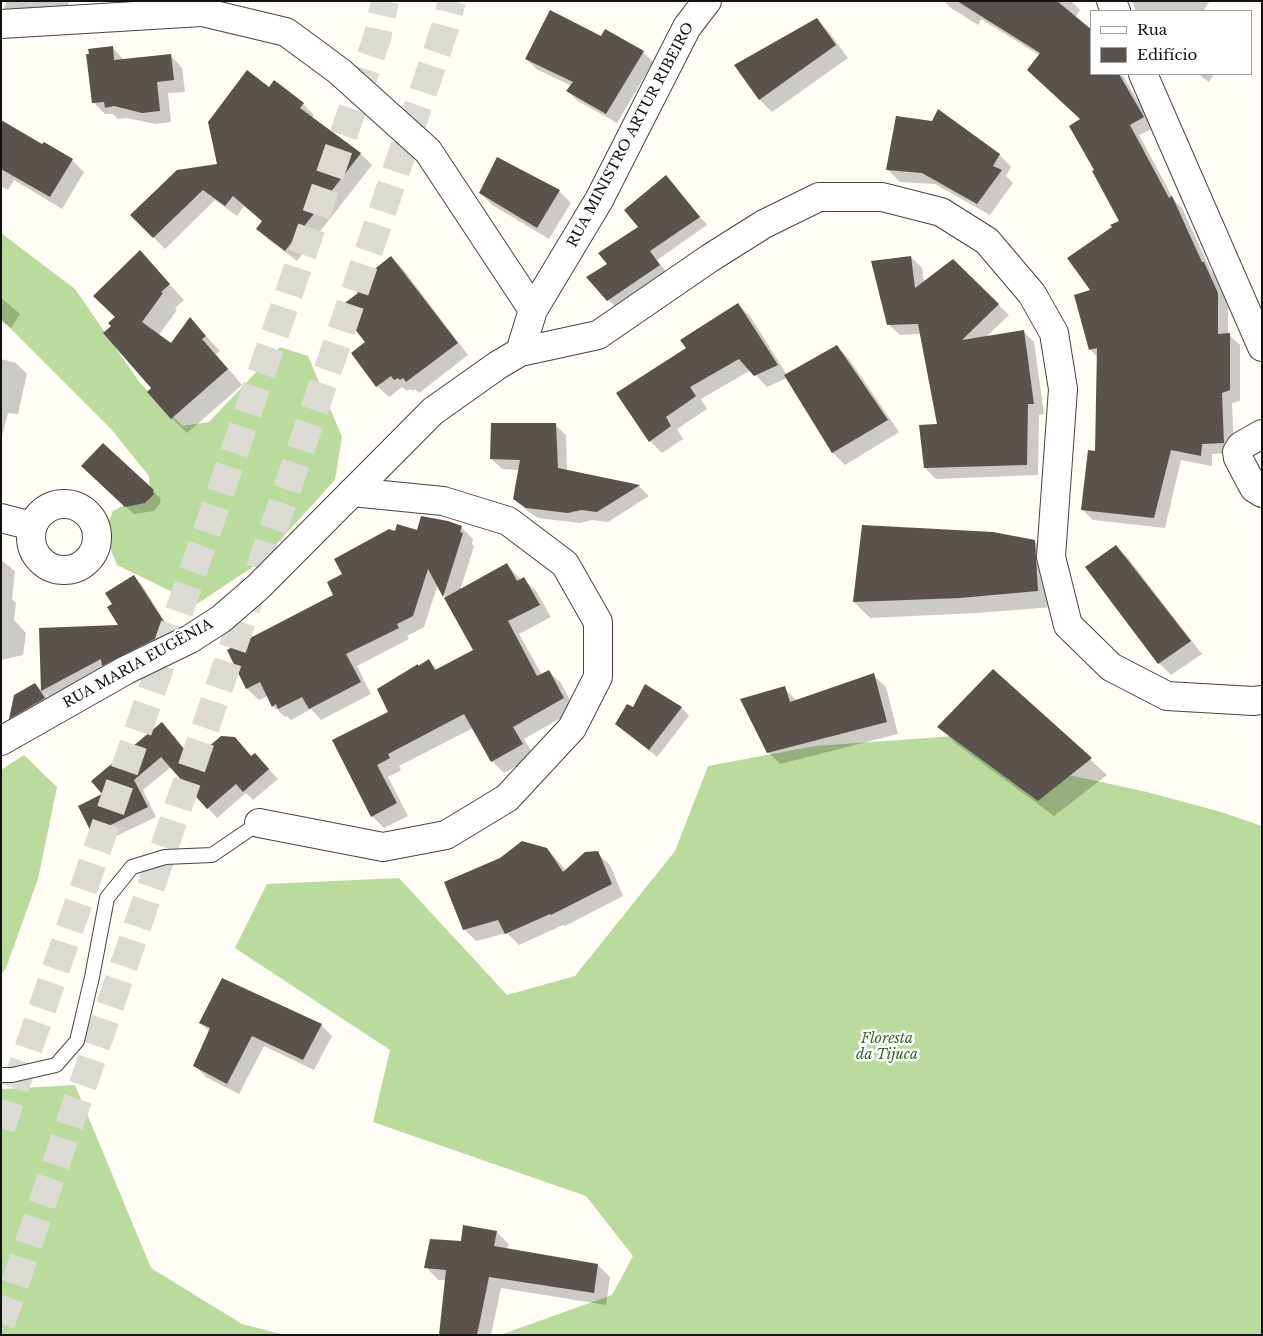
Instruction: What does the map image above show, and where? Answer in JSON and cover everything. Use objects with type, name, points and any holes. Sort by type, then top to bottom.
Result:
[{"type":"street","name":"RUA MINISTRO ARTUR RIBEIRO","points":[[520,352],[533,310],[599,200],[687,27],[707,1]]},
{"type":"street","points":[[1,24],[202,12],[286,32],[339,71],[428,151],[533,310]]},
{"type":"street","points":[[1144,75],[1262,347]]},
{"type":"street","name":"RUA MARIA EUGÊNIA","points":[[1,741],[126,670],[190,638],[221,619],[258,587],[432,411],[498,364],[520,352],[598,335],[710,258],[764,224],[819,197],[882,197],[942,212],[986,240],[1032,294],[1054,333],[1063,388],[1051,557],[1068,625],[1111,667],[1167,696],[1262,700]]},
{"type":"street","points":[[1262,434],[1241,446],[1237,452],[1238,458],[1254,488],[1262,493]]},
{"type":"street","points":[[259,823],[383,847],[446,835],[507,798],[572,728],[598,677],[598,622],[565,564],[508,521],[443,501],[352,492]]},
{"type":"street","points":[[1,518],[32,526]]},
{"type":"lane","points":[[1,1075],[12,1075],[56,1064],[77,1041],[92,977],[107,898],[132,867],[165,858],[212,855],[259,823]]},
{"type":"green space","points":[[1,233],[75,289],[140,383],[182,426],[209,422],[280,347],[308,356],[342,437],[335,480],[260,562],[197,604],[117,565],[105,531],[113,511],[150,491],[149,476],[111,429],[1,319]]},
{"type":"green space","name":"Floresta da Tijuca","points":[[955,736],[1069,775],[1147,792],[1221,812],[1262,826],[1262,1335],[500,1335],[612,1295],[633,1256],[586,1196],[373,1122],[390,1050],[235,948],[267,884],[399,878],[507,995],[575,976],[675,851],[708,766],[815,746]]},
{"type":"green space","points":[[24,755],[57,787],[38,879],[6,968],[1,975],[1,770]]},
{"type":"green space","points":[[75,1085],[151,1268],[242,1324],[285,1335],[1,1335],[1,1089]]},
{"type":"building","points":[[957,1],[1057,1],[1090,28],[1090,75],[1120,75],[1144,117],[1130,125],[1169,198],[1172,196],[1218,293],[1218,334],[1230,333],[1230,390],[1222,393],[1224,443],[1202,444],[1201,456],[1171,450],[1154,518],[1081,510],[1088,450],[1095,451],[1097,348],[1089,350],[1074,295],[1090,290],[1067,258],[1112,227],[1110,225],[1119,221],[1092,171],[1094,170],[1069,126],[1080,119],[1027,70],[1040,53]]},
{"type":"building","points":[[550,10],[601,36],[605,29],[644,51],[606,114],[566,91],[573,82],[525,59]]},
{"type":"building","points":[[817,18],[836,45],[759,100],[734,65]]},
{"type":"building","points":[[113,46],[114,60],[171,54],[174,80],[157,82],[160,111],[142,113],[114,106],[105,108],[104,102],[92,103],[86,54],[89,54],[88,49]]},
{"type":"building","points":[[247,70],[269,87],[274,80],[304,103],[300,108],[361,153],[285,251],[256,229],[262,221],[233,196],[225,206],[203,190],[153,238],[130,215],[177,170],[217,164],[208,122]]},
{"type":"building","points":[[938,109],[1000,154],[993,166],[1002,170],[977,204],[922,173],[886,170],[896,116],[932,121]]},
{"type":"building","points":[[1,120],[42,144],[44,142],[73,159],[50,197],[1,169]]},
{"type":"building","points":[[497,157],[560,190],[537,228],[479,193]]},
{"type":"building","points":[[666,175],[700,217],[650,251],[660,265],[607,301],[586,277],[607,264],[598,253],[638,227],[624,210]]},
{"type":"building","points":[[140,250],[170,284],[161,292],[163,293],[142,322],[171,343],[190,317],[206,336],[202,339],[228,369],[171,419],[147,392],[151,388],[103,333],[111,326],[108,323],[115,317],[93,296]]},
{"type":"building","points":[[391,256],[458,343],[406,382],[403,378],[394,380],[391,376],[376,387],[351,353],[365,342],[338,308],[358,293],[353,286]]},
{"type":"building","points":[[911,256],[915,288],[953,259],[999,304],[962,340],[1024,330],[1034,404],[1028,404],[1027,465],[924,468],[919,425],[937,424],[918,324],[887,325],[871,261]]},
{"type":"building","points":[[738,303],[778,365],[754,376],[739,359],[690,387],[696,396],[666,417],[671,426],[649,442],[616,393],[686,348],[680,340]]},
{"type":"building","points":[[837,345],[888,420],[832,453],[784,375]]},
{"type":"building","points":[[491,423],[556,423],[558,468],[640,485],[597,512],[581,510],[568,513],[526,508],[513,499],[520,460],[490,459]]},
{"type":"building","points":[[103,443],[154,490],[154,494],[145,503],[125,507],[81,466]]},
{"type":"building","points":[[421,516],[448,521],[462,526],[460,532],[463,533],[443,597],[428,569],[413,616],[397,624],[399,628],[346,654],[361,682],[309,709],[302,697],[278,709],[276,704],[272,707],[260,682],[246,689],[227,650],[333,595],[327,582],[342,574],[334,559],[389,529],[395,531],[397,524],[417,530]]},
{"type":"building","points":[[862,525],[993,532],[1035,540],[1038,591],[960,598],[853,602]]},
{"type":"building","points":[[1116,545],[1191,641],[1158,664],[1085,567]]},
{"type":"building","points":[[507,563],[517,581],[524,577],[540,605],[508,621],[537,676],[549,670],[564,698],[513,727],[523,744],[491,762],[464,714],[388,754],[390,758],[377,765],[397,803],[371,817],[332,740],[388,712],[377,689],[429,659],[435,670],[473,650],[444,598]]},
{"type":"building","points":[[134,575],[170,631],[102,666],[101,659],[41,691],[39,628],[118,625],[107,607],[112,604],[105,593]]},
{"type":"building","points":[[993,669],[1092,758],[1038,801],[937,727]]},
{"type":"building","points":[[874,673],[887,722],[767,753],[740,699],[785,686],[790,702]]},
{"type":"building","points":[[35,683],[45,698],[9,719],[14,695]]},
{"type":"building","points":[[645,684],[682,707],[649,750],[615,724],[627,704],[633,707]]},
{"type":"building","points":[[162,722],[193,760],[221,736],[235,737],[251,756],[255,753],[269,769],[243,792],[236,784],[207,809],[161,757],[134,780],[148,807],[92,834],[78,806],[102,794],[91,781]]},
{"type":"building","points":[[522,841],[547,848],[563,872],[585,852],[598,851],[612,884],[551,915],[505,934],[498,920],[463,930],[444,882],[500,858]]},
{"type":"building","points":[[222,978],[322,1024],[303,1060],[252,1036],[227,1084],[193,1066],[210,1028],[199,1023]]},
{"type":"building","points":[[463,1225],[497,1231],[494,1246],[598,1264],[594,1293],[489,1277],[477,1335],[439,1335],[446,1270],[424,1268],[430,1239],[461,1241]]},
{"type":"tunnel","points":[[1,1128],[377,38],[385,1]]},
{"type":"tunnel","points":[[1,1324],[445,28],[452,1]]}]
